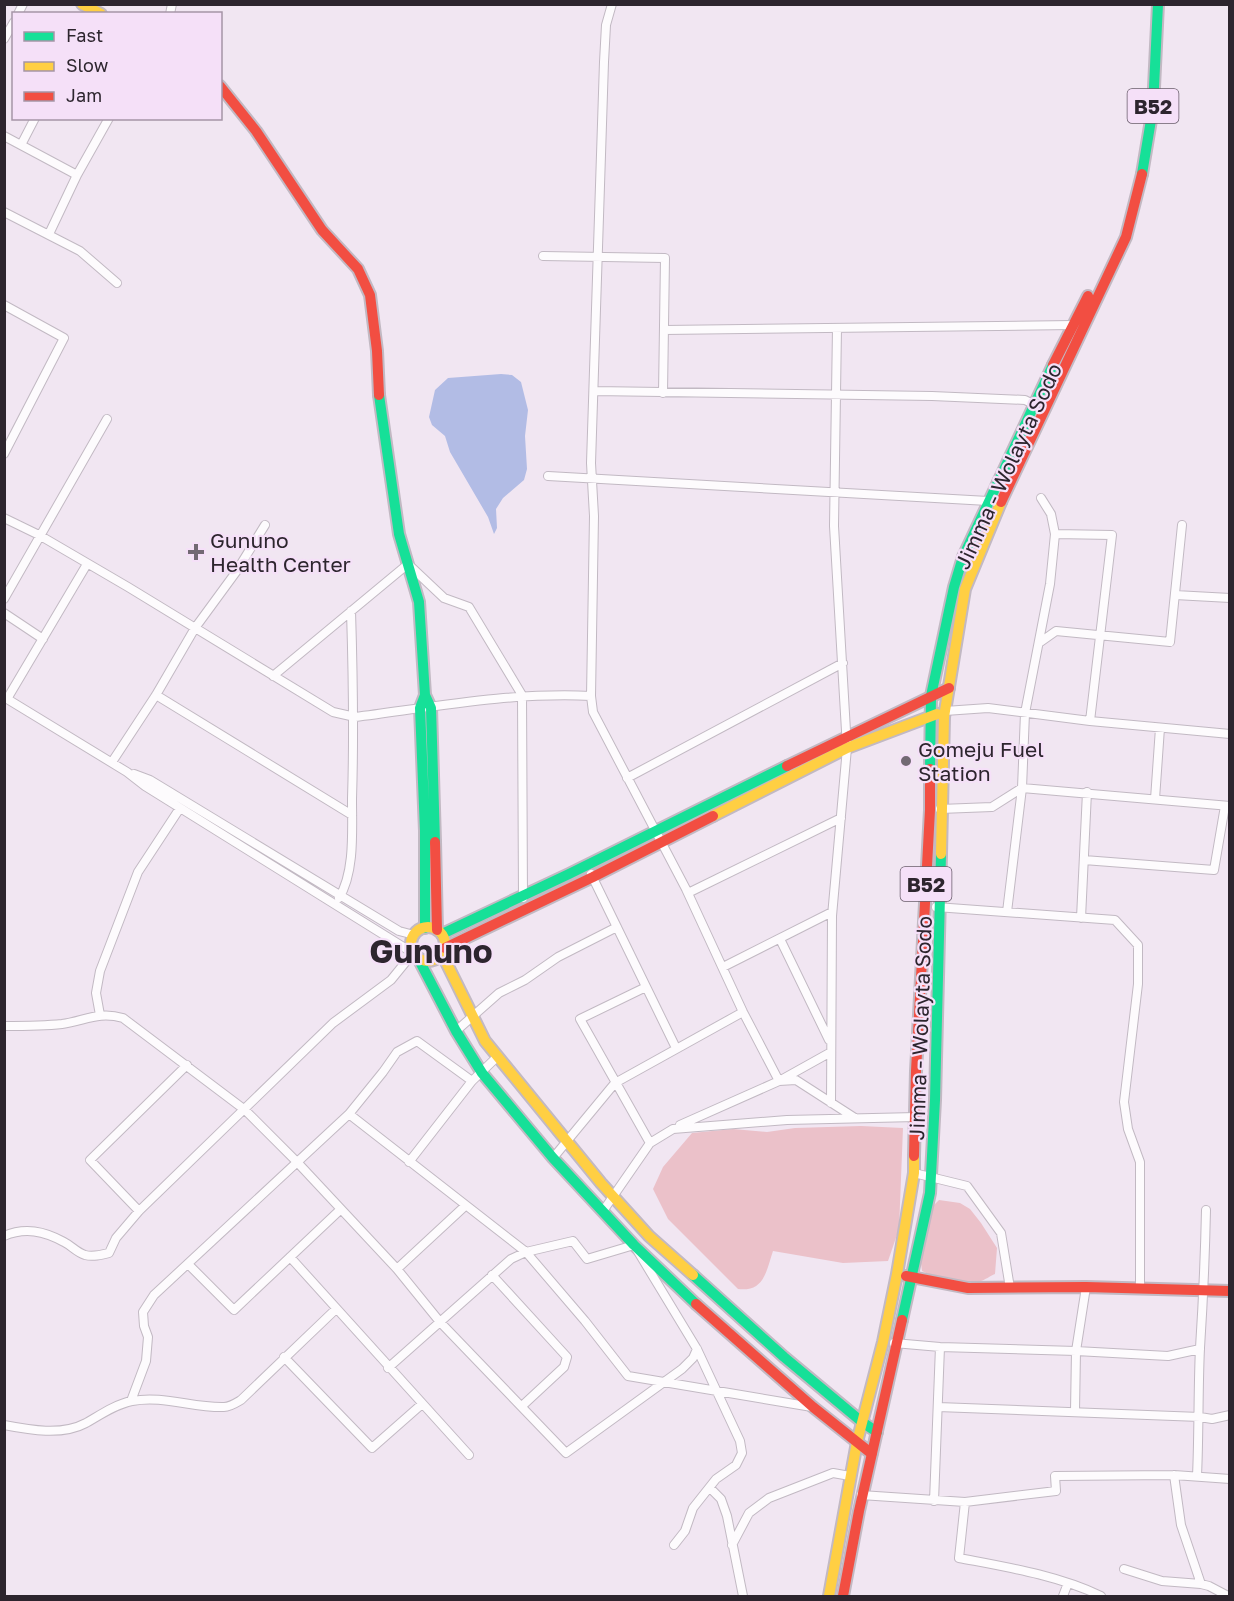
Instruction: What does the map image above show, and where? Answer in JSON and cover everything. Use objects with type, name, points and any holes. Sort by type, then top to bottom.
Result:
[{"type":"main road","name":"Jimma - Wolayta Sodo","points":[[829,1596],[857,1442],[883,1342],[897,1274],[914,1173],[916,1071],[930,810],[932,696],[954,587],[963,557],[1033,404],[1126,237],[1146,157],[1153,108],[1158,4]]},
{"type":"main road","points":[[222,88],[256,131],[322,230],[358,268],[370,295],[377,351],[379,402],[399,534],[418,602],[428,746],[430,831],[440,932],[443,951],[472,1016],[485,1041],[613,1196],[649,1236],[784,1357],[877,1432]]},
{"type":"main road","name":"Jimma - Wolayta Sodo","points":[[843,1596],[862,1495],[930,1193],[935,1100],[945,711],[965,589],[1079,325]]},
{"type":"main road","points":[[416,955],[430,961],[443,951],[593,877],[658,837],[847,736],[949,688]]},
{"type":"main road","points":[[872,1454],[813,1407],[704,1312],[634,1245],[552,1158],[482,1073],[456,1031],[411,941],[414,935],[425,928],[440,932],[523,898],[587,866],[658,837],[848,748],[945,711]]},
{"type":"main road","points":[[425,928],[430,831]]},
{"type":"main road","points":[[897,1274],[968,1288],[1086,1287],[1230,1291]]},
{"type":"street","points":[[612,4],[606,25],[597,255],[592,479],[594,516],[591,696],[593,712],[688,892],[743,1012],[779,1080]]},
{"type":"street","points":[[4,39],[12,25]]},
{"type":"street","points":[[21,145],[34,120]]},
{"type":"street","points":[[49,234],[77,175],[108,120]]},
{"type":"street","points":[[4,136],[77,175]]},
{"type":"street","points":[[4,212],[80,251],[117,283]]},
{"type":"street","points":[[543,256],[597,255],[665,258],[663,393]]},
{"type":"street","points":[[4,306],[64,338],[4,454]]},
{"type":"street","points":[[664,330],[1079,325]]},
{"type":"street","points":[[831,1103],[832,912],[848,748],[834,526],[837,328]]},
{"type":"street","points":[[594,391],[835,394],[1025,400],[1033,404]]},
{"type":"street","points":[[4,599],[107,419]]},
{"type":"street","points":[[548,476],[988,501]]},
{"type":"street","points":[[1007,912],[1022,788],[1026,712],[1050,584],[1055,534],[1051,514],[1041,498]]},
{"type":"street","points":[[4,518],[39,535],[333,712],[355,717],[522,695],[591,696]]},
{"type":"street","points":[[112,762],[156,695],[195,627],[236,572],[266,525]]},
{"type":"street","points":[[1038,644],[1056,631],[1170,642],[1182,525]]},
{"type":"street","points":[[1055,534],[1112,535],[1090,721]]},
{"type":"street","points":[[4,1236],[20,1230],[40,1232],[64,1242],[86,1256],[109,1253],[116,1239],[139,1211],[333,1023],[391,980],[416,955],[145,786],[112,762],[5,698],[87,564]]},
{"type":"street","points":[[273,676],[408,564],[444,598],[469,607],[522,695],[523,898]]},
{"type":"street","points":[[1175,595],[1230,598]]},
{"type":"street","points":[[336,904],[347,884],[349,874],[355,717],[351,611]]},
{"type":"street","points":[[4,613],[43,639]]},
{"type":"street","points":[[627,778],[843,663]]},
{"type":"street","points":[[156,695],[352,814]]},
{"type":"street","points":[[945,711],[988,708],[1090,721],[1230,734]]},
{"type":"street","points":[[1155,799],[1160,728]]},
{"type":"street","points":[[127,772],[150,780],[399,931],[414,935]]},
{"type":"street","points":[[930,810],[992,807],[1022,788],[1227,806],[1214,870],[1084,860]]},
{"type":"street","points":[[1081,918],[1088,792]]},
{"type":"street","points":[[100,1015],[96,993],[100,971],[138,872],[180,808]]},
{"type":"street","points":[[688,892],[841,818]]},
{"type":"street","points":[[587,866],[676,1048]]},
{"type":"street","points":[[925,906],[1115,920],[1138,945],[1138,984],[1124,1102],[1128,1129],[1140,1162],[1140,1288]]},
{"type":"street","points":[[723,968],[832,912]]},
{"type":"street","points":[[456,1031],[499,993],[525,980],[558,957],[617,927]]},
{"type":"street","points":[[780,939],[831,1048]]},
{"type":"street","points":[[646,987],[580,1019],[650,1143]]},
{"type":"street","points":[[552,1158],[615,1083],[743,1012]]},
{"type":"street","points":[[4,1026],[65,1024],[100,1015],[111,1015],[123,1018],[187,1065],[245,1110],[297,1162],[397,1269],[440,1322],[566,1454],[682,1369],[697,1349]]},
{"type":"street","points":[[131,1401],[146,1361],[148,1337],[143,1312],[154,1295],[349,1114],[397,1052],[417,1041],[472,1081]]},
{"type":"street","points":[[603,1211],[650,1143],[673,1129],[779,1080],[831,1048]]},
{"type":"street","points":[[409,1162],[472,1081],[498,1056]]},
{"type":"street","points":[[139,1211],[90,1160],[187,1065]]},
{"type":"street","points":[[779,1080],[796,1080],[855,1118]]},
{"type":"street","points":[[349,1114],[526,1252],[628,1376],[813,1407]]},
{"type":"street","points":[[673,1129],[787,1120],[916,1118]]},
{"type":"street","points":[[914,1173],[967,1186],[1001,1233],[1010,1288]]},
{"type":"street","points":[[397,1269],[465,1206]]},
{"type":"street","points":[[188,1264],[234,1310],[341,1209]]},
{"type":"street","points":[[1197,1476],[1206,1210]]},
{"type":"street","points":[[388,1368],[511,1259],[526,1252],[573,1241],[587,1259],[634,1245],[697,1349],[740,1441],[741,1453],[736,1465],[716,1479],[693,1508],[685,1531],[674,1545]]},
{"type":"street","points":[[290,1257],[469,1455]]},
{"type":"street","points":[[492,1275],[567,1358],[564,1367],[522,1406]]},
{"type":"street","points":[[1075,1411],[1076,1351],[1086,1287]]},
{"type":"street","points":[[4,1425],[30,1430],[63,1430],[84,1425],[101,1414],[131,1401],[160,1400],[226,1407],[241,1400],[336,1309]]},
{"type":"street","points":[[883,1342],[940,1347],[1168,1356],[1200,1349]]},
{"type":"street","points":[[934,1501],[940,1347]]},
{"type":"street","points":[[284,1357],[372,1448],[422,1404]]},
{"type":"street","points":[[938,1407],[1075,1411],[1212,1419],[1230,1415]]},
{"type":"street","points":[[732,1545],[749,1513],[769,1498],[833,1473],[850,1476]]},
{"type":"street","points":[[1174,1475],[1181,1525],[1201,1584]]},
{"type":"street","points":[[848,1493],[965,1502],[1056,1491],[1055,1476],[1174,1475],[1230,1479]]},
{"type":"street","points":[[710,1488],[721,1499],[724,1508],[743,1596]]},
{"type":"street","points":[[965,1502],[959,1558],[1068,1583],[1101,1596]]},
{"type":"street","points":[[1124,1569],[1162,1581],[1209,1586],[1228,1596]]},
{"type":"street","points":[[1063,1596],[1068,1583]]},
{"type":"shaded area","points":[[861,1126],[903,1128],[899,1229],[888,1261],[843,1263],[773,1251],[766,1273],[759,1284],[747,1289],[738,1289],[668,1219],[653,1189],[663,1167],[692,1133],[733,1129],[767,1132],[795,1128]]},
{"type":"shaded area","points":[[939,1200],[960,1203],[970,1209],[981,1223],[997,1248],[995,1274],[981,1281],[966,1283],[935,1277],[922,1271],[920,1256],[931,1208]]},
{"type":"water","points":[[512,375],[521,382],[528,410],[525,436],[527,469],[524,480],[503,498],[496,509],[497,528],[494,534],[488,517],[450,452],[445,436],[432,425],[429,417],[435,390],[448,378]]},
{"type":"traffic: fast","points":[[1142,174],[1153,108],[1158,4]]},
{"type":"traffic: fast","points":[[930,769],[931,696],[954,587],[963,557],[1053,365]]},
{"type":"traffic: fast","points":[[379,395],[399,534],[419,602],[425,695],[431,708],[435,842]]},
{"type":"traffic: fast","points":[[425,695],[420,708],[425,831],[425,928]]},
{"type":"traffic: fast","points":[[442,934],[787,766]]},
{"type":"traffic: fast","points":[[902,1320],[930,1193],[935,1100],[941,854]]},
{"type":"traffic: fast","points":[[418,958],[456,1031],[482,1073],[553,1158],[634,1245],[696,1304]]},
{"type":"traffic: fast","points":[[693,1275],[784,1357],[877,1432]]},
{"type":"traffic: slow","points":[[82,4],[97,12]]},
{"type":"traffic: slow","points":[[941,854],[944,717],[965,589],[1001,502]]},
{"type":"traffic: slow","points":[[713,816],[847,748],[937,714]]},
{"type":"traffic: slow","points":[[428,927],[440,932],[445,944],[440,956],[428,961],[416,956],[411,944],[416,932],[428,927]]},
{"type":"traffic: slow","points":[[442,954],[485,1041],[601,1183],[649,1236],[693,1275]]},
{"type":"traffic: slow","points":[[829,1596],[857,1442],[883,1342],[897,1274],[914,1173],[914,1156]]},
{"type":"traffic: jam","points":[[222,88],[256,131],[322,230],[358,269],[370,295],[377,351],[379,395]]},
{"type":"traffic: jam","points":[[1001,502],[1126,237],[1142,174]]},
{"type":"traffic: jam","points":[[1053,365],[1088,296]]},
{"type":"traffic: jam","points":[[787,766],[949,688]]},
{"type":"traffic: jam","points":[[914,1156],[930,769]]},
{"type":"traffic: jam","points":[[445,948],[713,816]]},
{"type":"traffic: jam","points":[[435,842],[437,930]]},
{"type":"traffic: jam","points":[[906,1276],[968,1288],[1086,1287],[1230,1291]]},
{"type":"traffic: jam","points":[[696,1304],[813,1407],[872,1454]]},
{"type":"traffic: jam","points":[[843,1596],[859,1511],[902,1320]]},
{"type":"place","name":"Gununo Health Center","points":[[196,552]]},
{"type":"place","name":"Gomeju Fuel Station","points":[[906,761]]},
{"type":"district","name":"Gununo","points":[[431,950]]}]
